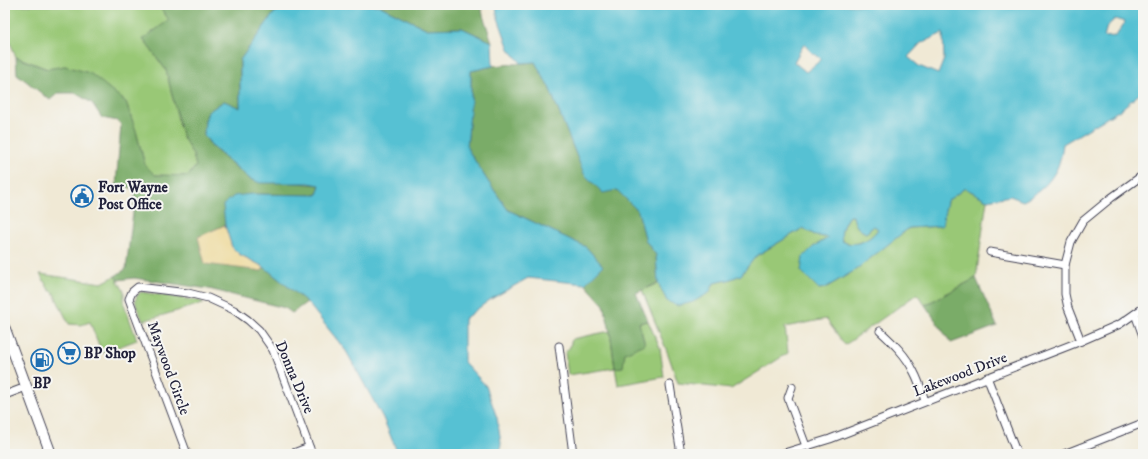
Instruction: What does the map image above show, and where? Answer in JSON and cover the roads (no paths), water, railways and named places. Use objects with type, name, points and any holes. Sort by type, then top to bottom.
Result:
[{"type":"main road","points":[[5,329],[51,454]]},
{"type":"street","points":[[1081,341],[1068,308],[1065,294],[1065,265],[1071,242],[1083,221],[1111,198],[1143,175]]},
{"type":"street","points":[[990,252],[1065,265]]},
{"type":"street","name":"Donna Drive","points":[[132,292],[138,287],[188,293],[208,298],[234,310],[248,320],[259,330],[273,350],[311,451]]},
{"type":"street","name":"Maywood Circle","points":[[132,292],[129,299],[186,454]]},
{"type":"street","name":"Lakewood Drive","points":[[781,454],[830,439],[1081,341],[1120,324],[1143,308]]},
{"type":"street","points":[[1135,314],[1143,336]]},
{"type":"street","points":[[880,331],[906,358],[914,372],[925,401]]},
{"type":"street","points":[[559,346],[573,454]]},
{"type":"street","points":[[986,378],[1017,454]]},
{"type":"street","points":[[670,385],[681,454]]},
{"type":"street","points":[[5,395],[26,387]]},
{"type":"street","points":[[792,387],[788,398],[806,446]]},
{"type":"street","points":[[1064,454],[1143,423]]},
{"type":"street","points":[[291,454],[311,451]]},
{"type":"water","points":[[289,5],[378,5],[427,29],[462,28],[492,42],[493,66],[471,71],[471,100],[467,148],[508,210],[586,247],[603,266],[585,284],[528,278],[491,299],[464,319],[464,362],[486,386],[497,418],[501,443],[500,454],[398,454],[383,418],[346,351],[307,302],[264,267],[239,254],[232,247],[225,225],[223,205],[234,196],[252,194],[317,195],[320,185],[309,183],[260,183],[250,179],[212,146],[204,135],[205,121],[208,112],[224,101],[240,108],[240,60],[274,13]]},
{"type":"water","points":[[496,5],[1143,5],[1143,91],[1120,110],[1063,144],[1059,163],[1052,177],[1039,191],[1023,201],[1010,196],[987,200],[965,188],[947,201],[942,226],[909,228],[854,271],[825,288],[819,289],[801,271],[803,257],[813,247],[828,238],[815,235],[803,228],[756,256],[741,275],[714,283],[709,293],[693,302],[678,306],[667,301],[658,283],[656,255],[646,241],[638,211],[617,190],[603,193],[584,174],[549,87],[535,62],[521,63],[509,49],[497,15]],"holes":[[[1115,19],[1125,22],[1116,36],[1104,37],[1107,26]],[[943,33],[944,59],[938,74],[919,66],[908,57],[921,43]],[[804,44],[812,53],[822,59],[806,72],[794,62]],[[849,216],[853,216],[857,227],[866,233],[874,226],[878,229],[875,233],[862,242],[852,244],[842,241],[841,234]]]},
{"type":"place","name":"Fort Wayne Post Office","points":[[82,196]]},
{"type":"place","name":"BP Shop","points":[[69,353]]},
{"type":"place","name":"BP","points":[[42,360]]}]
